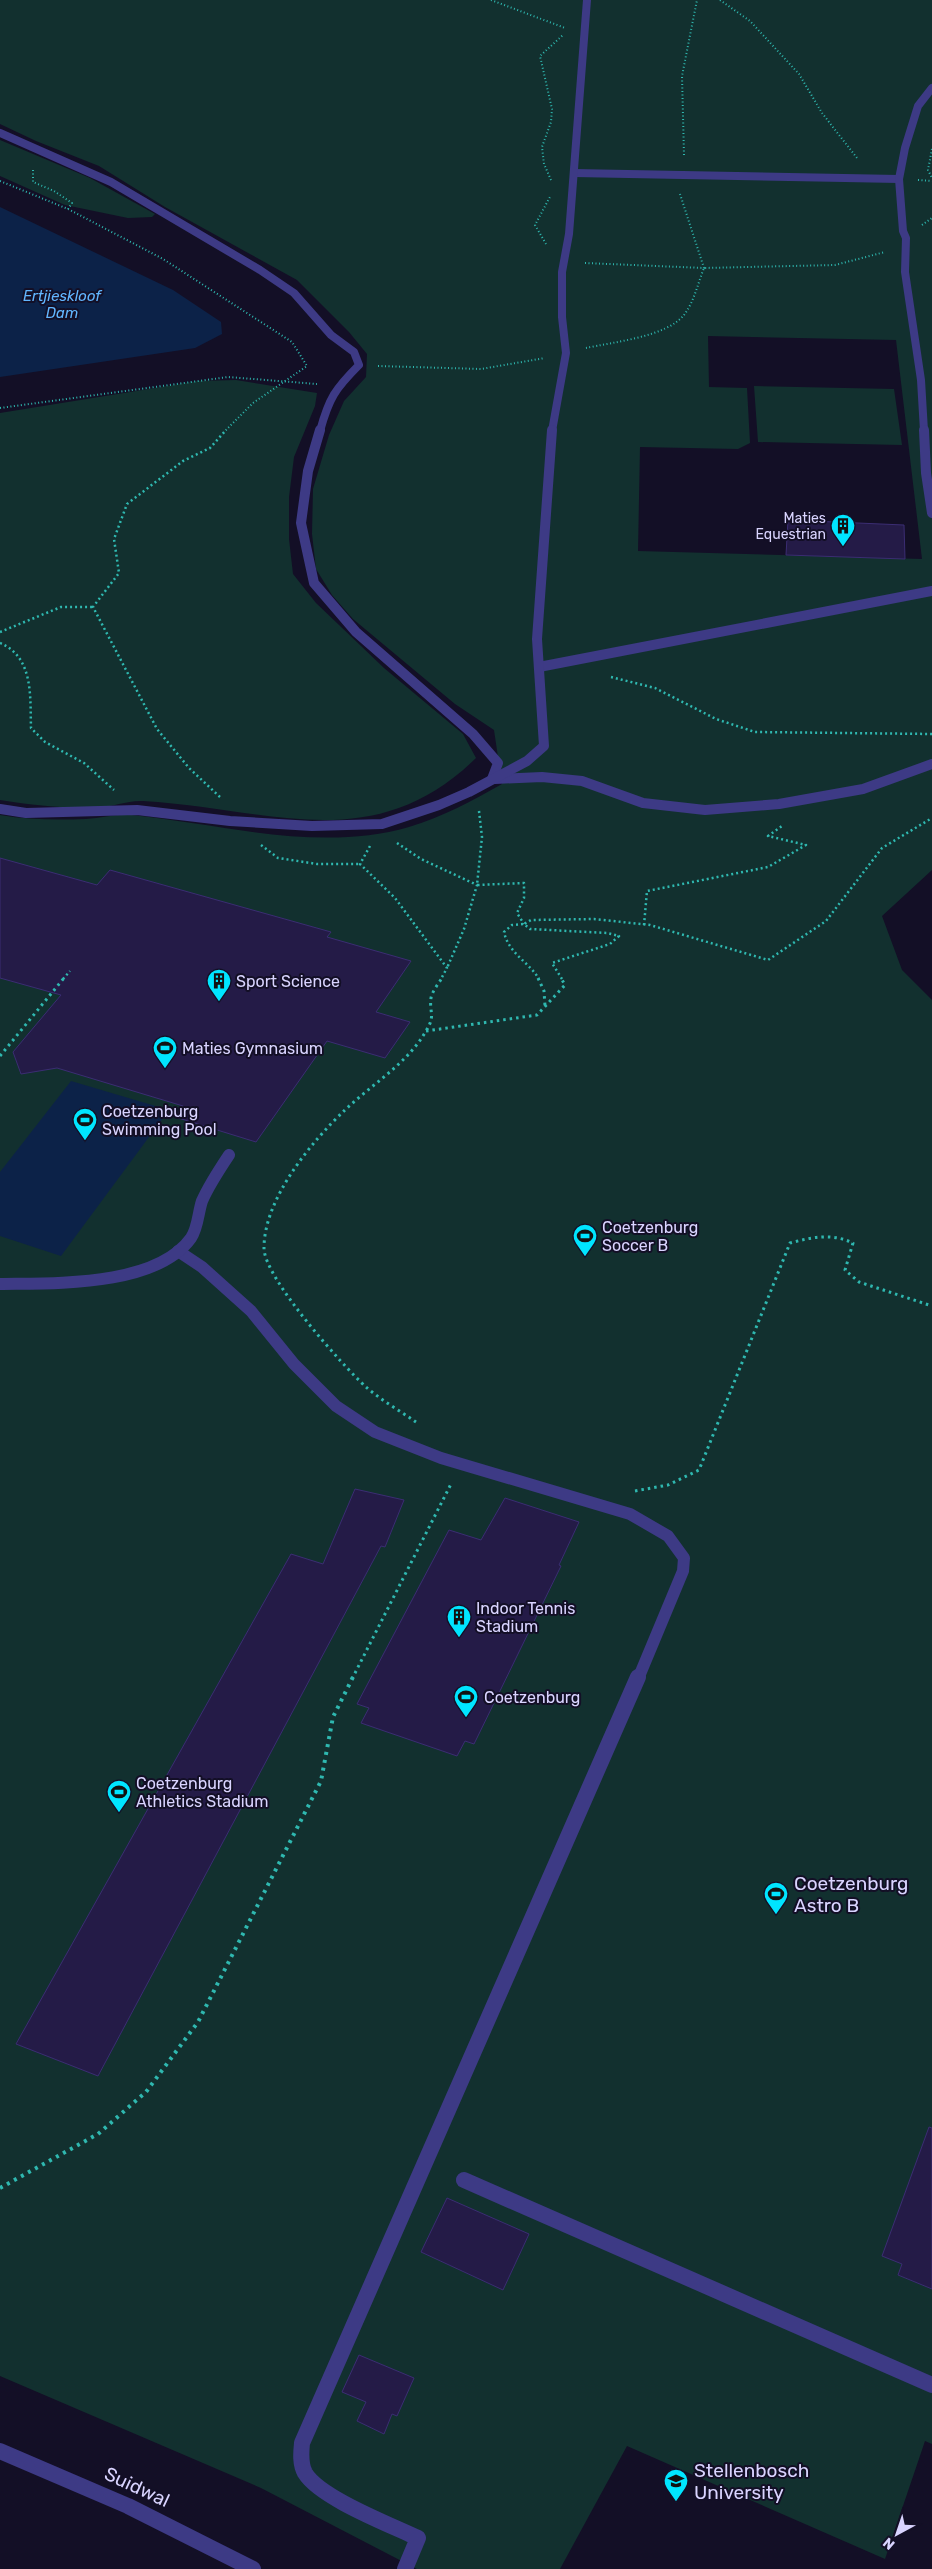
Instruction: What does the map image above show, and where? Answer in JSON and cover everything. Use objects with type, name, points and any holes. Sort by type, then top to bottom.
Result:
[{"type":"street","points":[[0,809],[26,814],[137,810],[230,821],[312,826],[382,824],[439,805],[469,792],[527,760],[544,746],[537,639],[553,420],[566,353],[562,318],[563,266],[569,234],[587,0]]},
{"type":"street","points":[[932,88],[918,106],[905,148],[899,179],[906,238],[905,272],[921,380],[926,473],[932,513]]},
{"type":"street","points":[[0,133],[111,182],[260,270],[294,293],[331,334],[354,352],[359,365],[338,386],[328,402],[308,471],[300,524],[314,583],[356,632],[473,734],[498,762],[492,779]]},
{"type":"street","points":[[574,173],[899,179]]},
{"type":"street","points":[[539,667],[932,592]]},
{"type":"street","points":[[492,779],[542,777],[582,781],[643,803],[673,808],[705,810],[779,804],[863,789],[932,764]]},
{"type":"street","points":[[0,1284],[67,1282],[106,1278],[144,1269],[168,1258],[192,1237],[204,1195],[228,1155]]},
{"type":"street","points":[[178,1251],[202,1267],[251,1311],[294,1364],[336,1406],[375,1432],[462,1464],[630,1514],[668,1536],[684,1558],[682,1571],[620,1721],[380,2260],[302,2443],[300,2457],[306,2476],[318,2486],[418,2538],[405,2569]]},
{"type":"street","points":[[464,2180],[932,2385]]},
{"type":"street","name":"Suidwal","points":[[0,2451],[134,2508],[253,2569]]},
{"type":"path","points":[[491,0],[569,30],[540,56],[539,68],[548,85],[552,118],[542,144],[542,161],[555,187],[535,225],[563,266],[704,268],[826,266],[864,261],[889,250],[906,238]]},
{"type":"path","points":[[359,365],[481,369],[566,353],[647,333],[673,324],[684,315],[704,268],[679,197],[685,147],[682,76],[697,0]]},
{"type":"path","points":[[720,0],[750,21],[799,74],[822,113],[872,178]]},
{"type":"path","points":[[932,149],[928,170],[932,178]]},
{"type":"path","points":[[56,158],[33,170],[33,182],[54,191],[72,203],[68,209]]},
{"type":"path","points":[[0,180],[68,209],[164,259],[292,342],[307,366],[282,382],[233,421],[210,448],[183,461],[126,504],[114,539],[118,573],[93,607]]},
{"type":"path","points":[[927,222],[932,227]]},
{"type":"path","points":[[0,408],[187,380],[228,377],[313,384],[321,383]]},
{"type":"path","points":[[0,632],[61,607],[93,607]]},
{"type":"path","points":[[93,607],[157,729],[189,768],[230,808],[230,821],[278,858],[317,864],[360,864],[395,898],[447,968]]},
{"type":"path","points":[[0,643],[7,645],[21,657],[26,673],[31,728],[45,742],[84,763],[137,810]]},
{"type":"path","points":[[573,662],[603,674],[655,688],[716,719],[755,732],[785,734],[912,732],[932,734]]},
{"type":"path","points":[[424,1427],[367,1388],[318,1336],[278,1282],[264,1249],[273,1205],[310,1148],[345,1110],[408,1056],[426,1031],[433,1016],[431,998],[464,929],[476,885],[481,849],[481,817],[469,792]]},
{"type":"path","points":[[545,1006],[541,981],[520,961],[505,941],[504,932],[512,924],[524,924],[531,920],[594,919],[644,925],[768,960],[826,921],[882,848],[932,818]]},
{"type":"path","points":[[644,925],[648,890],[768,867],[806,845],[768,836],[790,821]]},
{"type":"path","points":[[360,864],[382,824],[396,842],[421,859],[476,885],[524,883],[524,898],[517,913],[524,924],[530,929],[607,933],[618,936],[616,941],[610,944],[552,963],[565,985],[537,1015],[426,1031]]},
{"type":"path","points":[[0,1056],[70,971]]},
{"type":"path","points":[[627,1491],[660,1489],[690,1477],[699,1470],[790,1243],[818,1235],[846,1238],[853,1242],[845,1270],[860,1282],[932,1306]]},
{"type":"path","points":[[0,2188],[98,2134],[146,2092],[198,2022],[321,1781],[333,1717],[462,1464]]},
{"type":"green space","name":"Coetzenburg","points":[[0,0],[932,0],[932,870],[882,916],[902,970],[932,1000],[932,2444],[925,2441],[885,2559],[627,2446],[560,2569],[417,2569],[261,2488],[0,2376],[0,815],[64,820],[132,815],[270,834],[340,837],[375,834],[409,827],[457,808],[502,784],[494,730],[455,704],[353,619],[332,595],[316,569],[312,534],[313,489],[329,435],[344,401],[366,377],[367,354],[349,332],[297,280],[165,207],[99,166],[36,141],[0,124]],"holes":[[[708,336],[896,340],[922,559],[638,551],[640,447],[738,449],[750,443],[747,388],[709,387]]]},
{"type":"green space","points":[[0,140],[90,178],[155,214],[152,217],[128,218],[65,205],[0,176]]},
{"type":"green space","points":[[236,380],[317,393],[315,406],[294,457],[289,497],[289,539],[293,574],[316,603],[384,668],[463,734],[476,758],[437,789],[398,808],[358,818],[318,820],[276,817],[189,805],[143,801],[104,807],[73,807],[36,805],[0,800],[0,413],[198,381]]},
{"type":"green space","points":[[754,386],[894,389],[902,445],[758,442]]},
{"type":"water","name":"Ertjieskloof Dam","points":[[0,207],[173,290],[221,322],[222,334],[195,348],[0,377]]},
{"type":"water","name":"Coetzenburg Swimming Pool","points":[[71,1081],[169,1110],[61,1256],[0,1236],[0,1172]]},
{"type":"building","points":[[788,520],[904,525],[905,559],[786,555]]},
{"type":"building","name":"Sport Science","points":[[0,858],[97,885],[110,870],[331,932],[327,937],[411,961],[376,1012],[410,1022],[385,1058],[327,1041],[256,1142],[175,1117],[183,1106],[57,1068],[21,1074],[13,1052],[61,995],[0,978]]},
{"type":"building","points":[[355,1489],[404,1500],[385,1547],[381,1546],[98,2076],[16,2044],[291,1554],[323,1564]]},
{"type":"building","name":"Indoor Tennis Stadium","points":[[505,1498],[579,1522],[559,1565],[561,1566],[474,1744],[465,1741],[457,1756],[361,1723],[369,1708],[357,1704],[449,1530],[481,1540]]},
{"type":"building","points":[[929,2127],[932,2128],[932,2289],[898,2275],[902,2264],[882,2256]]},
{"type":"building","points":[[447,2198],[529,2234],[503,2290],[421,2252]]},
{"type":"building","points":[[359,2355],[414,2378],[397,2416],[392,2414],[384,2434],[357,2421],[366,2402],[342,2392]]},
{"type":"place","name":"Maties Equestrian","points":[[843,547]]},
{"type":"place","name":"Sport Science","points":[[219,1002]]},
{"type":"place","name":"Maties Gymnasium","points":[[165,1069]]},
{"type":"place","name":"Coetzenburg Swimming Pool","points":[[85,1141]]},
{"type":"place","name":"Coetzenburg Soccer B","points":[[585,1257]]},
{"type":"place","name":"Indoor Tennis Stadium","points":[[459,1638]]},
{"type":"place","name":"Coetzenburg","points":[[466,1718]]},
{"type":"place","name":"Coetzenburg Athletics Stadium","points":[[119,1813]]},
{"type":"place","name":"Coetzenburg Astro B","points":[[776,1915]]},
{"type":"place","name":"Stellenbosch University","points":[[676,2502]]}]
